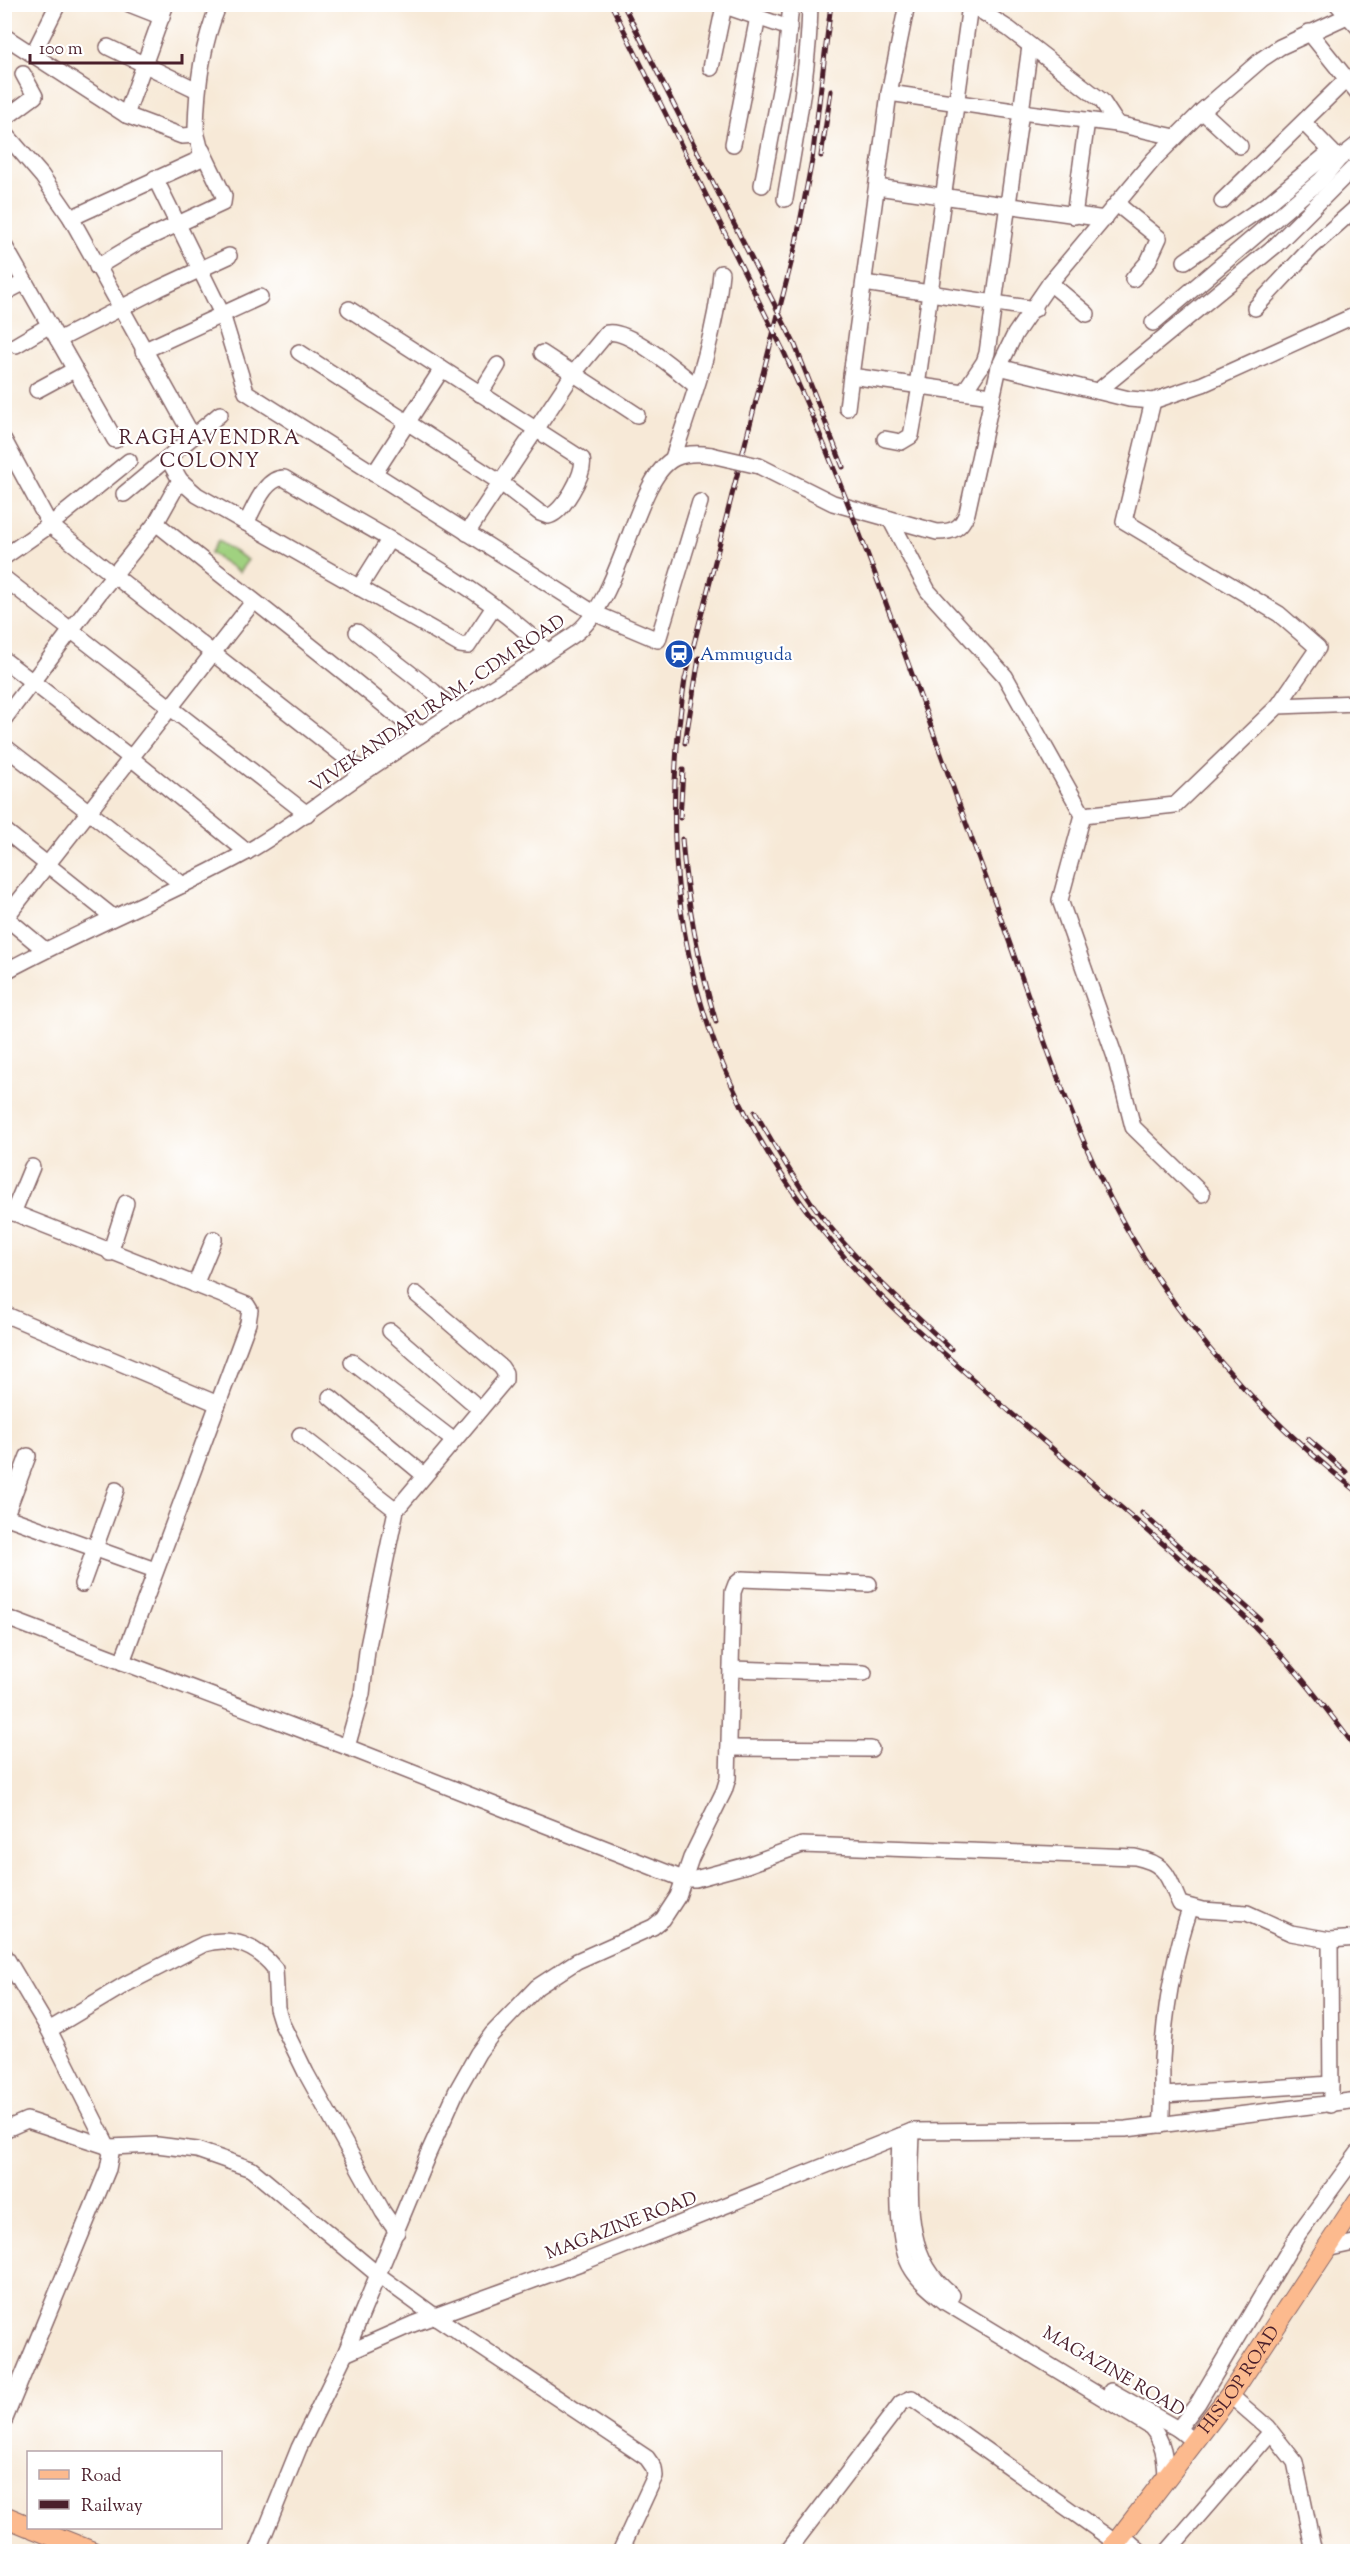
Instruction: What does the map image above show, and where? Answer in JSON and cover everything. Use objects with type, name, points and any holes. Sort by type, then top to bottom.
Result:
[{"type":"main road","name":"HISLOP ROAD","points":[[1116,2543],[1166,2476],[1185,2435],[1230,2395],[1358,2201]]},
{"type":"main road","points":[[4,2516],[27,2526]]},
{"type":"main road","points":[[36,2529],[93,2552]]},
{"type":"street","points":[[33,54],[58,4]]},
{"type":"street","points":[[126,115],[164,11],[129,4]]},
{"type":"street","points":[[97,267],[137,243],[223,203],[224,196],[196,135],[197,90],[208,30],[219,4]]},
{"type":"street","points":[[762,185],[786,59],[791,4]]},
{"type":"street","points":[[785,199],[801,105],[809,39],[810,4]]},
{"type":"street","points":[[847,408],[889,93],[907,4]]},
{"type":"street","points":[[1337,4],[1355,18]]},
{"type":"street","points":[[711,68],[721,5],[789,28]]},
{"type":"street","points":[[885,439],[901,442],[911,436],[970,5],[1008,29],[1102,101],[1117,124]]},
{"type":"street","points":[[733,144],[758,17]]},
{"type":"street","points":[[673,458],[695,453],[759,466],[818,497],[850,509],[938,532],[948,532],[963,524],[990,396],[999,367],[1015,334],[1035,309],[1050,283],[1175,137],[1202,111],[1262,59],[1309,32],[1355,18]]},
{"type":"street","points":[[1309,32],[1358,93]]},
{"type":"street","points":[[4,36],[126,115],[182,136],[196,135]]},
{"type":"street","points":[[964,392],[984,362],[1009,206],[1030,46]]},
{"type":"street","points":[[108,47],[197,90]]},
{"type":"street","points":[[4,119],[35,96],[22,74]]},
{"type":"street","points":[[1222,201],[1347,79]]},
{"type":"street","points":[[889,93],[1117,124],[1175,137]]},
{"type":"street","points":[[1202,111],[1240,146]]},
{"type":"street","points":[[1074,216],[1088,120]]},
{"type":"street","points":[[1304,123],[1335,155]]},
{"type":"street","points":[[4,132],[42,176],[71,218],[143,351],[193,437]]},
{"type":"street","points":[[1185,261],[1335,155],[1358,144]]},
{"type":"street","points":[[71,218],[200,159],[202,150]]},
{"type":"street","points":[[1153,323],[1184,299],[1321,180],[1335,155]]},
{"type":"street","points":[[1098,392],[1276,245],[1358,163]]},
{"type":"street","points":[[155,178],[222,314],[246,392],[594,613],[658,639],[700,502]]},
{"type":"street","points":[[877,187],[1105,219]]},
{"type":"street","points":[[1118,204],[1159,238],[1148,262],[1133,279]]},
{"type":"street","points":[[1255,308],[1312,247],[1358,206]]},
{"type":"street","points":[[4,245],[115,440]]},
{"type":"street","points":[[58,340],[229,256]]},
{"type":"street","points":[[673,458],[696,386],[719,299],[721,273]]},
{"type":"street","points":[[4,293],[25,282]]},
{"type":"street","points":[[864,283],[995,301],[1035,309]]},
{"type":"street","points":[[1050,283],[1087,315]]},
{"type":"street","points":[[143,351],[260,297]]},
{"type":"street","points":[[1184,299],[1195,313]]},
{"type":"street","points":[[299,352],[501,483],[540,513],[548,516],[559,511],[583,470],[582,459],[349,309]]},
{"type":"street","points":[[999,367],[1129,399],[1153,401],[1203,384],[1358,314]]},
{"type":"street","points":[[16,345],[50,325]]},
{"type":"street","points":[[467,533],[573,374],[607,333],[616,332],[664,361],[696,386]]},
{"type":"street","points":[[542,353],[637,416]]},
{"type":"street","points":[[480,394],[498,365]]},
{"type":"street","points":[[374,474],[442,369]]},
{"type":"street","points":[[37,390],[74,370]]},
{"type":"street","points":[[850,376],[990,396]]},
{"type":"street","points":[[1083,815],[1175,805],[1278,706],[1318,648],[1279,614],[1124,521],[1153,401]]},
{"type":"street","points":[[124,494],[220,414]]},
{"type":"street","points":[[4,440],[50,525],[364,772]]},
{"type":"street","name":"VIVEKANDAPURAM - CDM ROAD","points":[[4,972],[247,852],[307,814],[364,772],[574,635],[594,613],[618,567],[656,476],[673,458]]},
{"type":"street","points":[[168,459],[180,480],[198,495],[460,645],[468,646],[494,607]]},
{"type":"street","points":[[4,557],[50,525],[129,461]]},
{"type":"street","points":[[246,523],[269,484],[279,478],[284,478],[389,540],[494,607],[525,629],[547,651]]},
{"type":"street","points":[[4,720],[156,523],[180,480]]},
{"type":"street","points":[[890,519],[928,591],[1005,676],[1083,815],[1060,900],[1114,1057],[1133,1127],[1202,1194]]},
{"type":"street","points":[[156,523],[253,602],[333,662],[420,735]]},
{"type":"street","points":[[359,588],[389,540]]},
{"type":"street","points":[[4,578],[307,814]]},
{"type":"street","points":[[45,950],[5,918],[253,602]]},
{"type":"street","points":[[357,632],[433,691],[456,712]]},
{"type":"street","points":[[4,660],[131,758],[247,852]]},
{"type":"street","points":[[1278,706],[1358,703]]},
{"type":"street","points":[[4,746],[90,810],[183,885]]},
{"type":"street","points":[[4,830],[113,917]]},
{"type":"street","points":[[32,1167],[9,1211],[110,1253],[247,1305],[250,1310],[248,1323],[122,1662]]},
{"type":"street","points":[[110,1253],[126,1203]]},
{"type":"street","points":[[195,1285],[214,1239]]},
{"type":"street","points":[[347,1747],[362,1694],[367,1651],[396,1510],[505,1380],[505,1373],[416,1294]]},
{"type":"street","points":[[4,1314],[218,1404]]},
{"type":"street","points":[[390,1331],[480,1409]]},
{"type":"street","points":[[352,1362],[453,1440]]},
{"type":"street","points":[[330,1397],[424,1476]]},
{"type":"street","points":[[300,1435],[396,1510]]},
{"type":"street","points":[[28,1456],[5,1517],[155,1570]]},
{"type":"street","points":[[82,1584],[116,1490]]},
{"type":"street","points":[[257,2552],[299,2448],[345,2354],[453,2099],[478,2053],[492,2034],[537,1987],[577,1961],[642,1933],[663,1919],[678,1896],[683,1879],[728,1778],[733,1592],[736,1584],[742,1579],[869,1584]]},
{"type":"street","points":[[4,1617],[347,1747],[683,1879],[695,1879],[747,1865],[802,1845],[1135,1857],[1153,1861],[1161,1866],[1180,1904],[1190,1909],[1247,1913],[1291,1933],[1330,1940],[1358,1938]]},
{"type":"street","points":[[731,1668],[864,1673]]},
{"type":"street","points":[[729,1748],[871,1749]]},
{"type":"street","points":[[1161,2125],[1162,2062],[1167,2007],[1183,1930],[1190,1909]]},
{"type":"street","points":[[1330,1940],[1331,2105]]},
{"type":"street","points":[[49,2030],[126,1984],[204,1944],[240,1942],[255,1949],[275,1969],[277,2008],[292,2046],[383,2212],[397,2232]]},
{"type":"street","points":[[4,1954],[49,2030],[110,2147],[108,2169],[4,2421]]},
{"type":"street","points":[[1163,2095],[1331,2084]]},
{"type":"street","name":"MAGAZINE ROAD","points":[[345,2354],[413,2324],[906,2134],[1126,2129],[1358,2100]]},
{"type":"street","points":[[4,2130],[27,2120],[110,2147],[157,2145],[197,2150],[251,2169],[377,2274],[436,2317],[647,2458],[654,2468],[655,2476],[620,2552]]},
{"type":"street","name":"MAGAZINE ROAD","points":[[906,2134],[912,2230],[920,2255],[943,2288],[1003,2332],[1185,2435]]},
{"type":"street","points":[[1185,2435],[1198,2403],[1299,2233],[1358,2153]]},
{"type":"street","points":[[1326,2249],[1358,2242]]},
{"type":"street","points":[[1053,2362],[1151,2427],[1161,2438],[1166,2476]]},
{"type":"street","points":[[1230,2395],[1271,2432],[1295,2462],[1314,2552]]},
{"type":"street","points":[[788,2552],[901,2403],[912,2398],[1116,2543],[1141,2552]]},
{"type":"street","points":[[1167,2552],[1271,2432]]},
{"type":"green space","points":[[218,541],[248,560],[239,572],[210,553]]},
{"type":"railway","points":[[611,4],[783,350],[812,417],[893,622],[1055,1070],[1097,1171],[1147,1263],[1208,1347],[1279,1424],[1358,1492]]},
{"type":"railway","points":[[623,4],[795,345],[843,467]]},
{"type":"railway","points":[[831,4],[812,160],[795,248],[685,679],[676,765],[675,847],[683,926],[701,1002],[727,1075],[763,1145],[809,1213],[864,1279],[977,1383],[1247,1619],[1296,1672],[1358,1751]]},
{"type":"railway","points":[[821,156],[831,91]]},
{"type":"railway","points":[[685,743],[699,658]]},
{"type":"railway","points":[[680,818],[683,770]]},
{"type":"railway","points":[[682,839],[694,931],[716,1022]]},
{"type":"railway","points":[[755,1112],[781,1157],[831,1228],[874,1275],[951,1349]]},
{"type":"railway","points":[[1308,1439],[1346,1472]]},
{"type":"railway","points":[[1142,1513],[1260,1619]]},
{"type":"place","name":"Ammuguda","points":[[679,654]]},
{"type":"district","name":"RAGHAVENDRA COLONY","points":[[210,448]]}]
